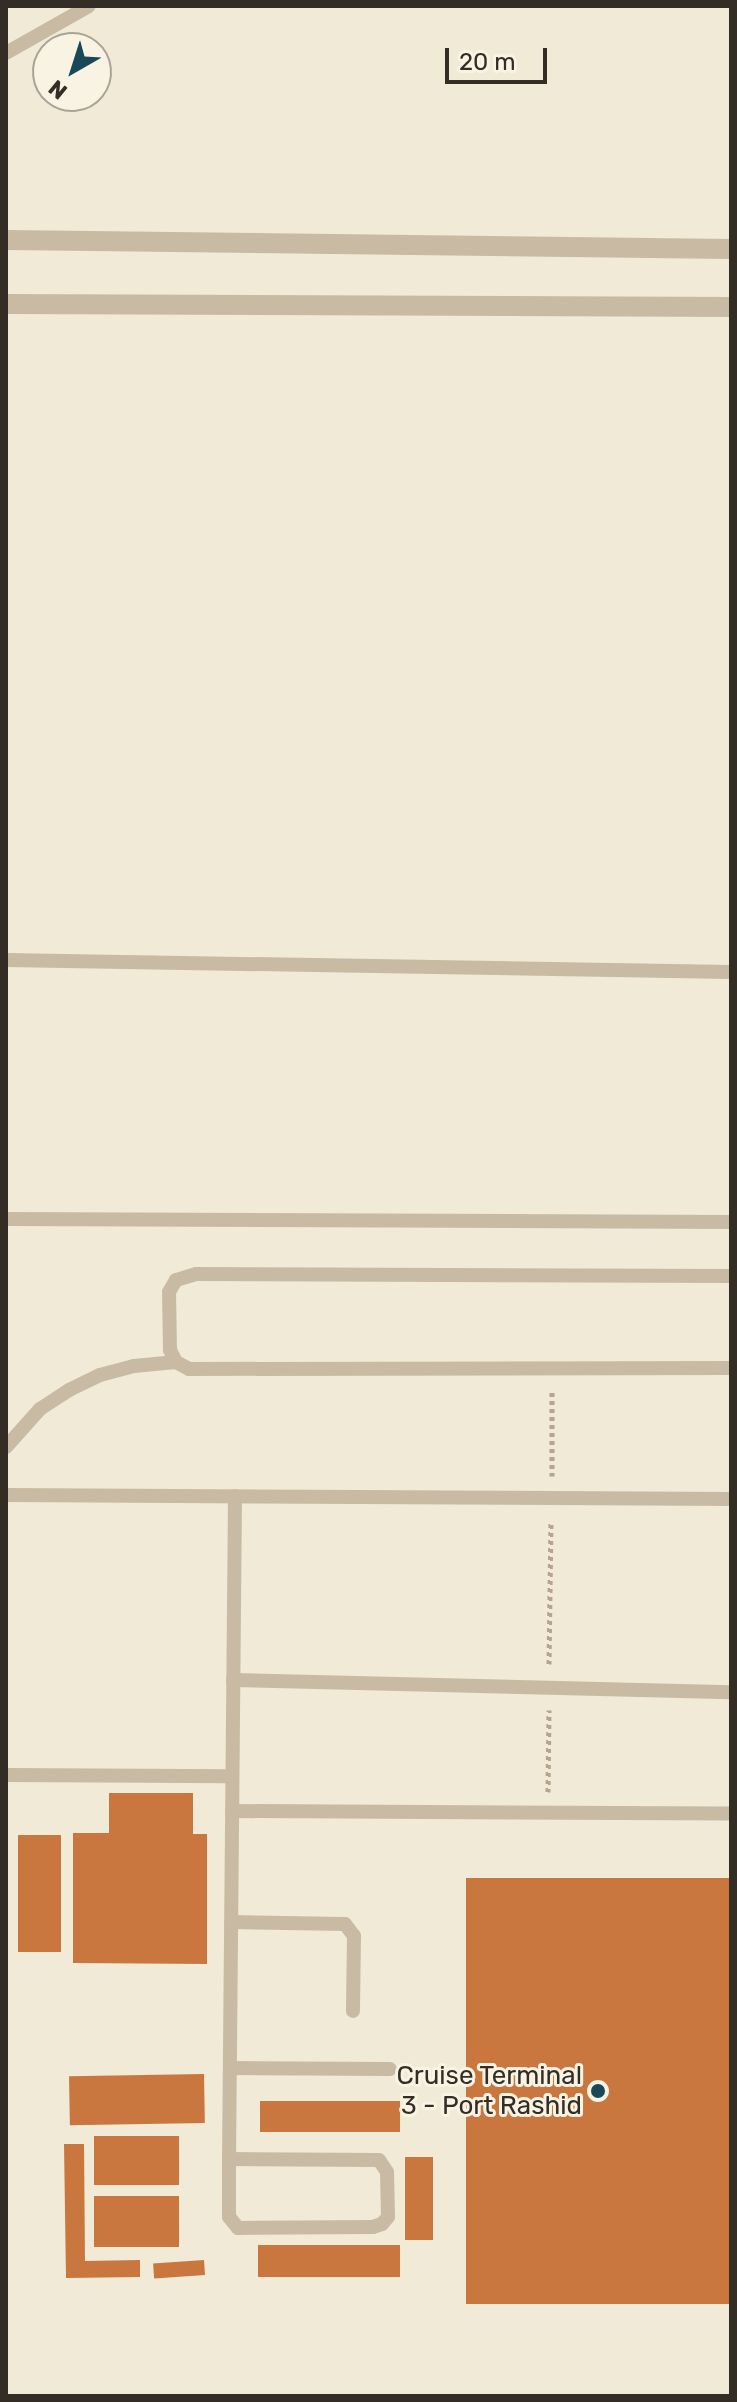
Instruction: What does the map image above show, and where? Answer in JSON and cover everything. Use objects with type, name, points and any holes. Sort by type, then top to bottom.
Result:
[{"type":"street","points":[[6,240],[731,249]]},
{"type":"street","points":[[6,304],[731,307]]},
{"type":"lane","points":[[6,53],[89,6]]},
{"type":"lane","points":[[6,960],[731,972]]},
{"type":"lane","points":[[6,1219],[731,1222]]},
{"type":"lane","points":[[176,1362],[170,1350],[169,1292],[176,1280],[189,1274],[731,1276]]},
{"type":"lane","points":[[6,1447],[40,1409],[69,1390],[100,1375],[134,1366],[176,1362],[196,1370],[731,1368]]},
{"type":"lane","points":[[6,1495],[731,1499]]},
{"type":"lane","points":[[229,2159],[379,2160],[387,2172],[388,2217],[382,2224],[373,2227],[238,2228],[229,2217],[229,2159],[232,1776],[235,1496]]},
{"type":"lane","points":[[233,1680],[731,1692]]},
{"type":"lane","points":[[6,1775],[232,1776]]},
{"type":"lane","points":[[232,1811],[731,1814]]},
{"type":"lane","points":[[231,1922],[345,1924],[354,1936],[353,2011]]},
{"type":"lane","points":[[230,2068],[390,2069]]},
{"type":"path","points":[[548,1813],[553,1369]]},
{"type":"building","points":[[109,1793],[193,1793],[193,1834],[207,1834],[207,1964],[73,1963],[73,1833],[109,1833]]},
{"type":"building","points":[[18,1835],[61,1835],[61,1952],[18,1952]]},
{"type":"building","name":"Cruise Terminal 3 - Port Rashid","points":[[466,1878],[731,1878],[731,2304],[466,2304]]},
{"type":"building","points":[[204,2074],[205,2123],[70,2125],[69,2076]]},
{"type":"building","points":[[260,2101],[400,2101],[400,2132],[260,2132]]},
{"type":"building","points":[[94,2136],[179,2136],[179,2185],[94,2185]]},
{"type":"building","points":[[64,2144],[84,2144],[85,2261],[140,2260],[140,2277],[66,2278]]},
{"type":"building","points":[[405,2157],[433,2157],[433,2240],[405,2240]]},
{"type":"building","points":[[94,2196],[179,2196],[179,2247],[94,2247]]},
{"type":"building","points":[[258,2245],[400,2245],[400,2277],[258,2277]]},
{"type":"building","points":[[204,2260],[205,2275],[154,2279],[153,2264]]},
{"type":"place","name":"Cruise Terminal 3 - Port Rashid","points":[[598,2091]]}]
